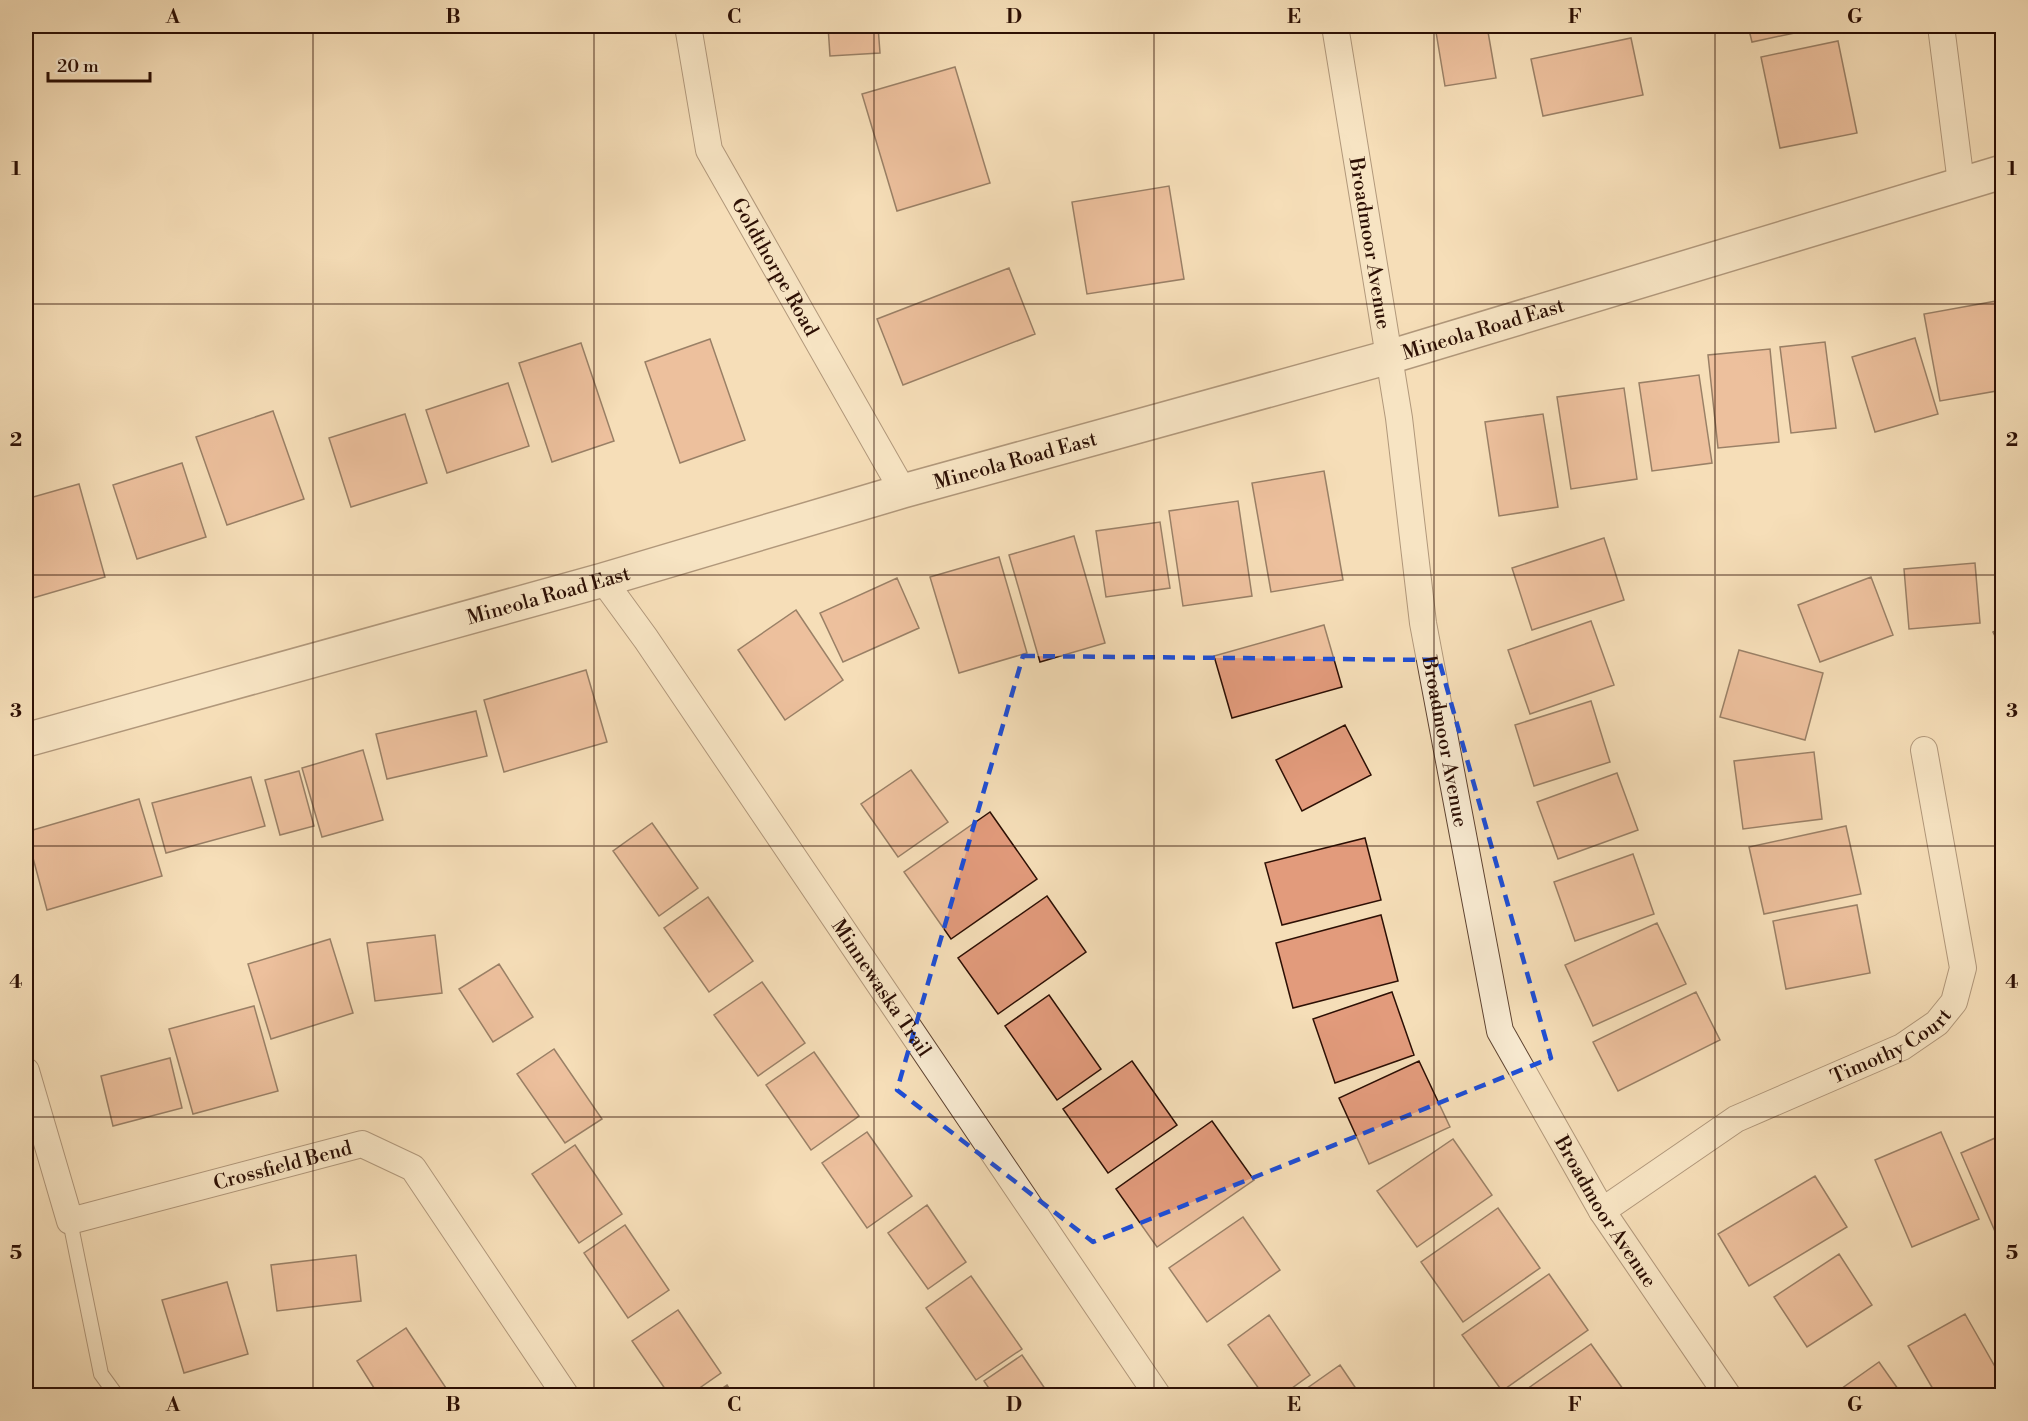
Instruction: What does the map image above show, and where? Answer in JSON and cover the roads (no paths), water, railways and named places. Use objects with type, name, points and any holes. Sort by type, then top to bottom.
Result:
[{"type":"street","name":"Goldthorpe Road","points":[[688,26],[709,150],[903,491]]},
{"type":"street","name":"Broadmoor Avenue","points":[[1335,26],[1399,418],[1423,622],[1500,1031],[1602,1211],[1728,1395]]},
{"type":"street","points":[[1941,26],[1961,183]]},
{"type":"street","name":"Mineola Road East","points":[[26,740],[603,580],[903,491],[1389,357],[2002,172]]},
{"type":"street","name":"Minnewaska Trail","points":[[603,580],[646,639],[1158,1395]]},
{"type":"street","name":"Timothy Court","points":[[1602,1211],[1736,1119],[1902,1047],[1936,1023],[1954,1002],[1963,968],[1924,750]]},
{"type":"street","points":[[26,1071],[70,1221]]},
{"type":"street","name":"Crossfield Bend","points":[[70,1221],[362,1144],[413,1168],[566,1395]]},
{"type":"lane","points":[[70,1221],[101,1374],[117,1395]]}]
